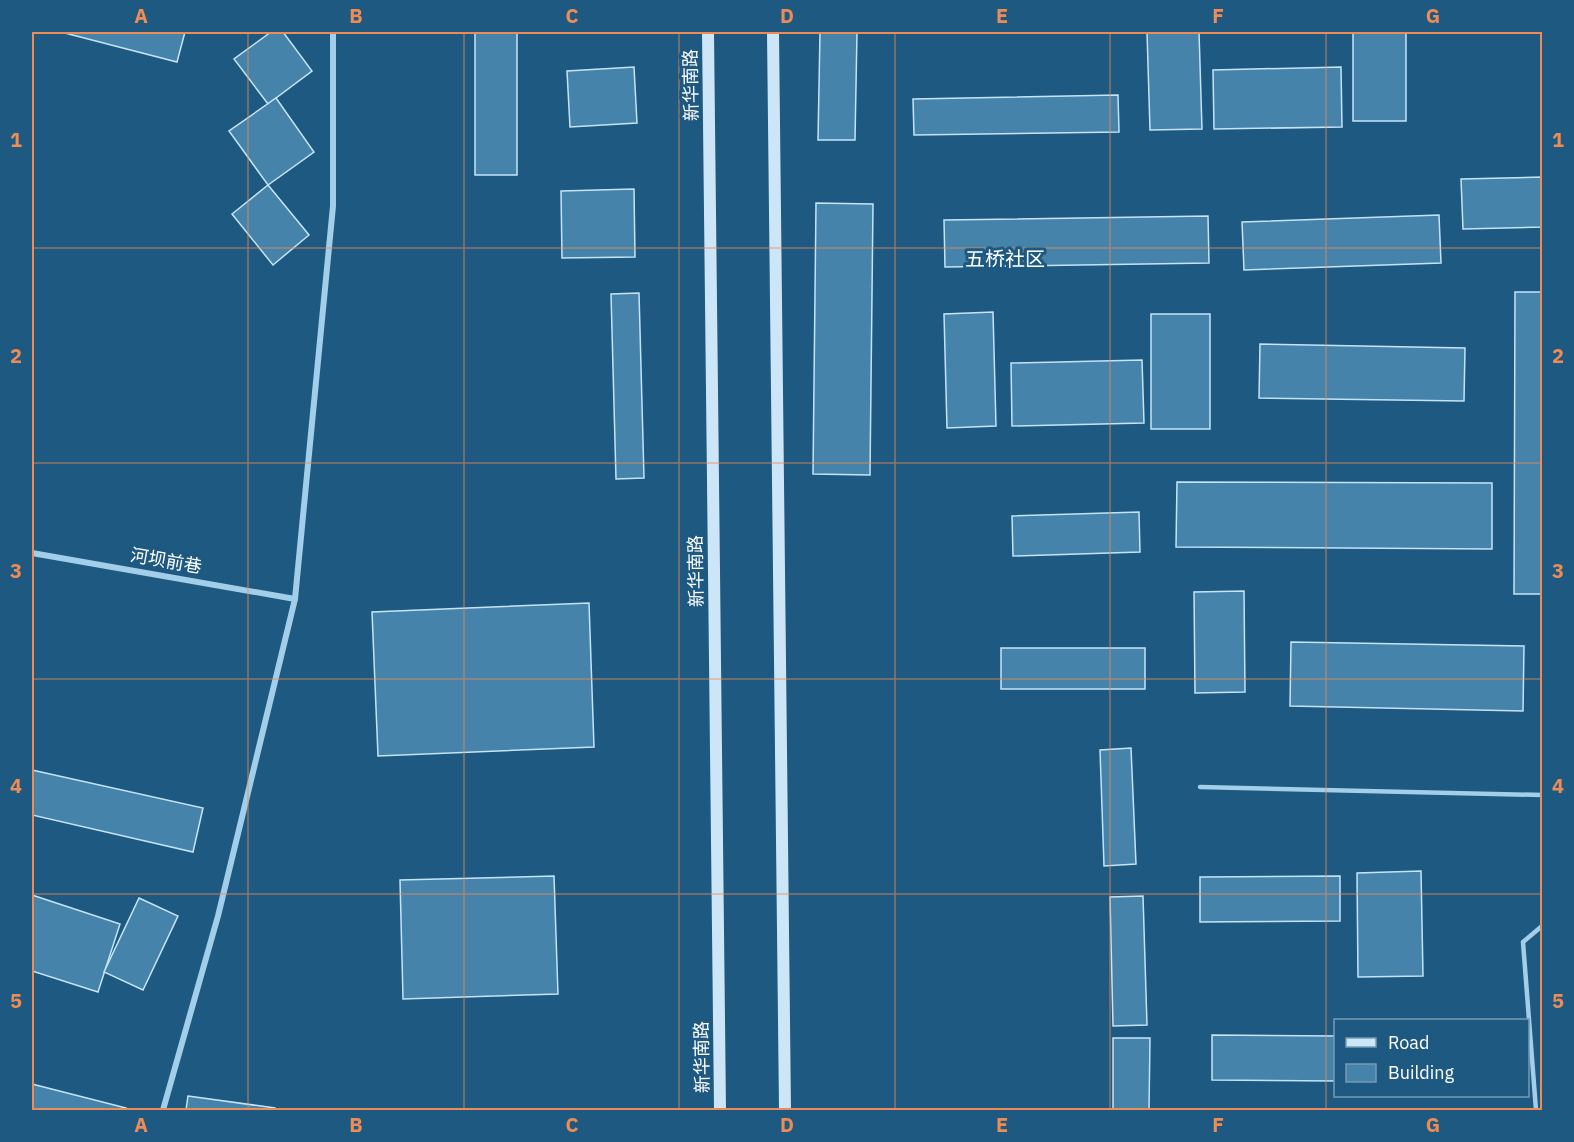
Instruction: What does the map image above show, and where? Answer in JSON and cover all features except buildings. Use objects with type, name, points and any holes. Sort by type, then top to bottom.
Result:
[{"type":"main road","name":"新华南路","points":[[708,32],[720,1110]]},
{"type":"main road","points":[[773,32],[785,1110]]},
{"type":"street","points":[[163,1110],[218,916],[295,599],[333,206],[333,32]]},
{"type":"street","name":"河坝前巷","points":[[32,553],[295,599]]},
{"type":"lane","points":[[1200,787],[1542,795]]},
{"type":"lane","points":[[1529,1019],[1523,942],[1542,926]]},
{"type":"lane","points":[[1529,1020],[1536,1110]]},
{"type":"district","name":"五桥社区","points":[[1005,259]]}]
